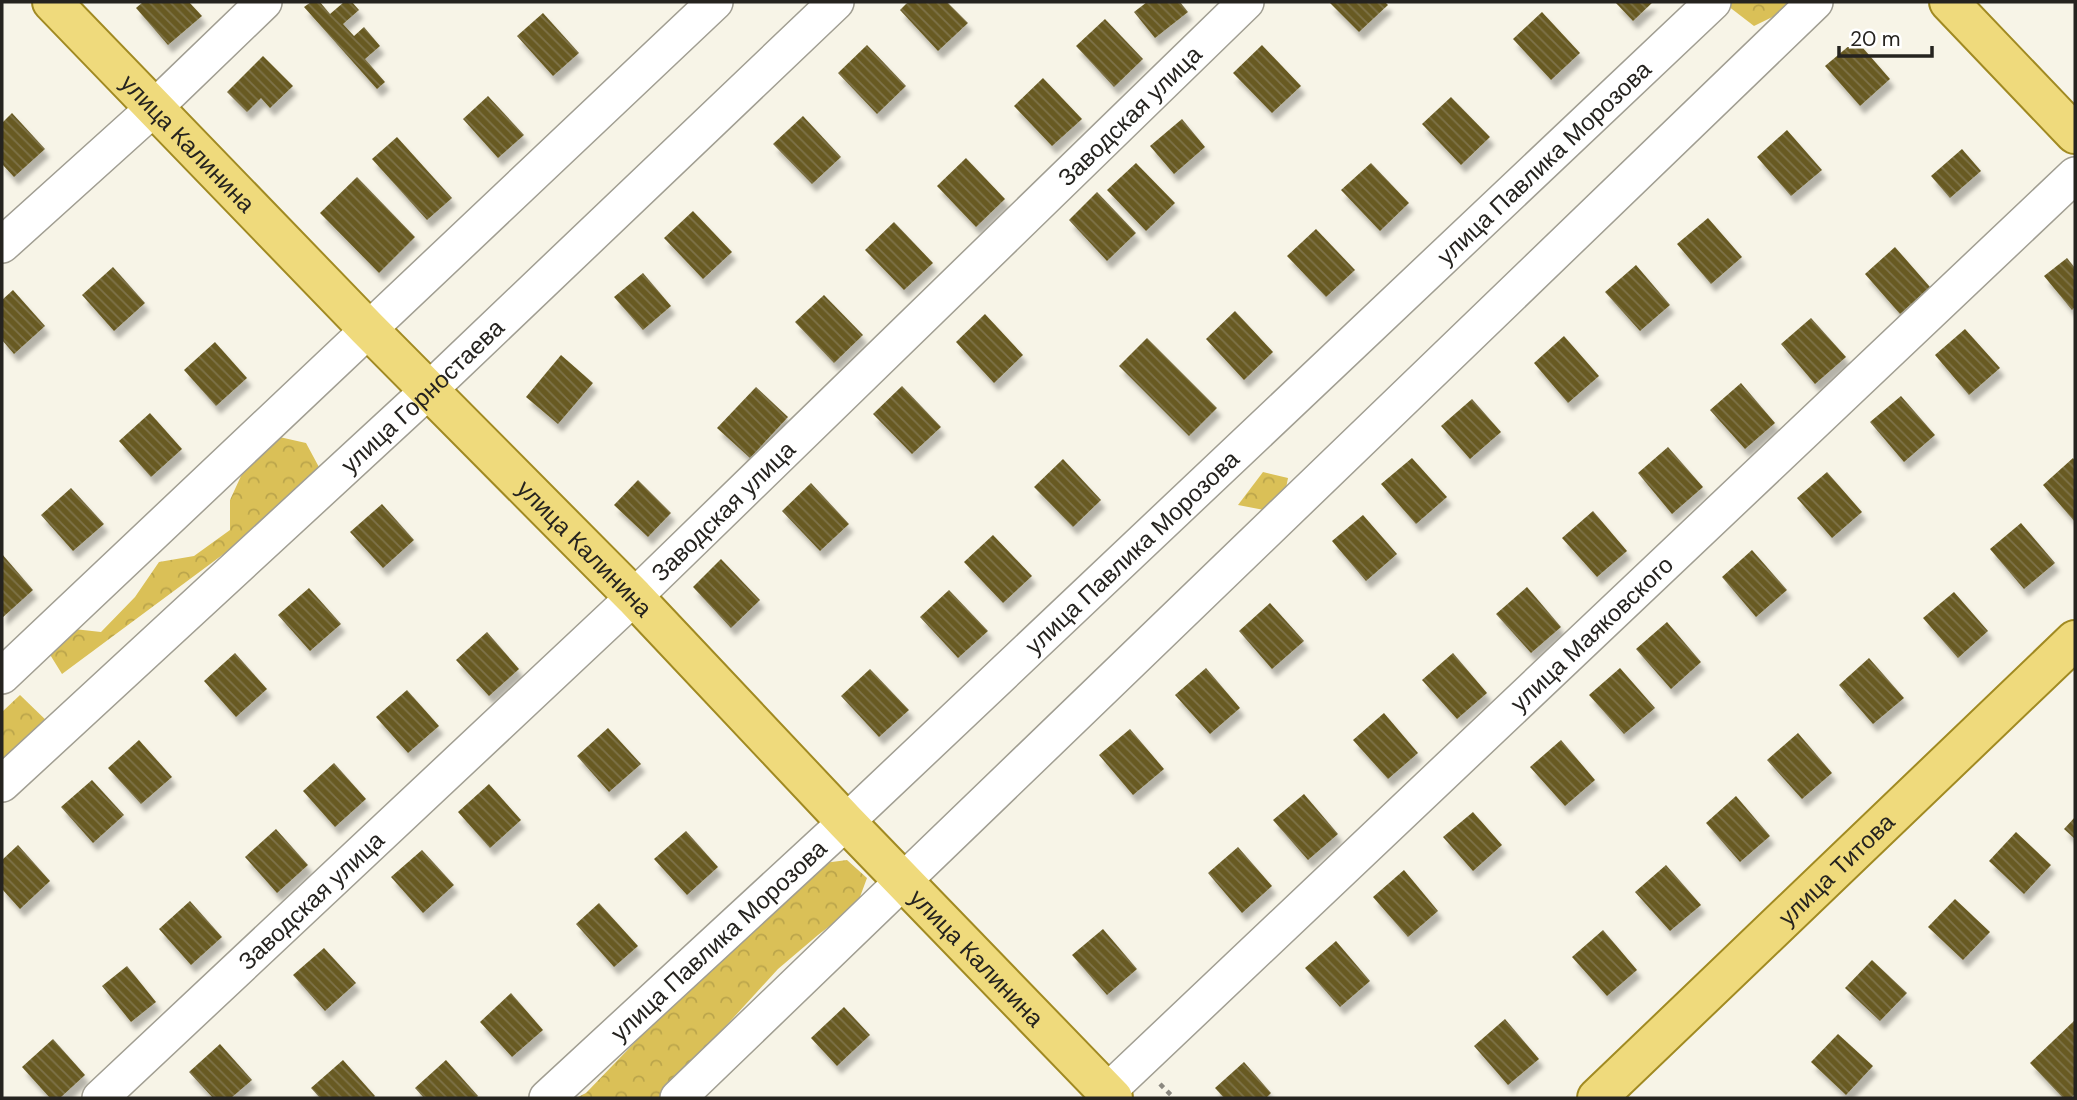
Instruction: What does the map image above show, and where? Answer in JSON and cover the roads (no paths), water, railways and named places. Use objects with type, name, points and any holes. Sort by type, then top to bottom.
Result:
[{"type":"main road","name":"улица Калинина","points":[[52,2],[634,597],[846,822],[1110,1095]]},
{"type":"main road","points":[[1949,2],[2075,134]]},
{"type":"main road","name":"улица Титова","points":[[1597,1098],[2075,640]]},
{"type":"street","points":[[2,245],[154,108],[264,2]]},
{"type":"street","points":[[2,676],[715,2]]},
{"type":"street","name":"улица Горностаева","points":[[2,783],[429,390],[836,2]]},
{"type":"street","name":"Заводская улица","points":[[100,1098],[634,597],[1246,2]]},
{"type":"street","name":"улица Павлика Морозова","points":[[547,1098],[846,822],[1713,2]]},
{"type":"street","points":[[678,1098],[1815,2]]},
{"type":"street","name":"улица Маяковского","points":[[1110,1095],[2075,175]]}]
